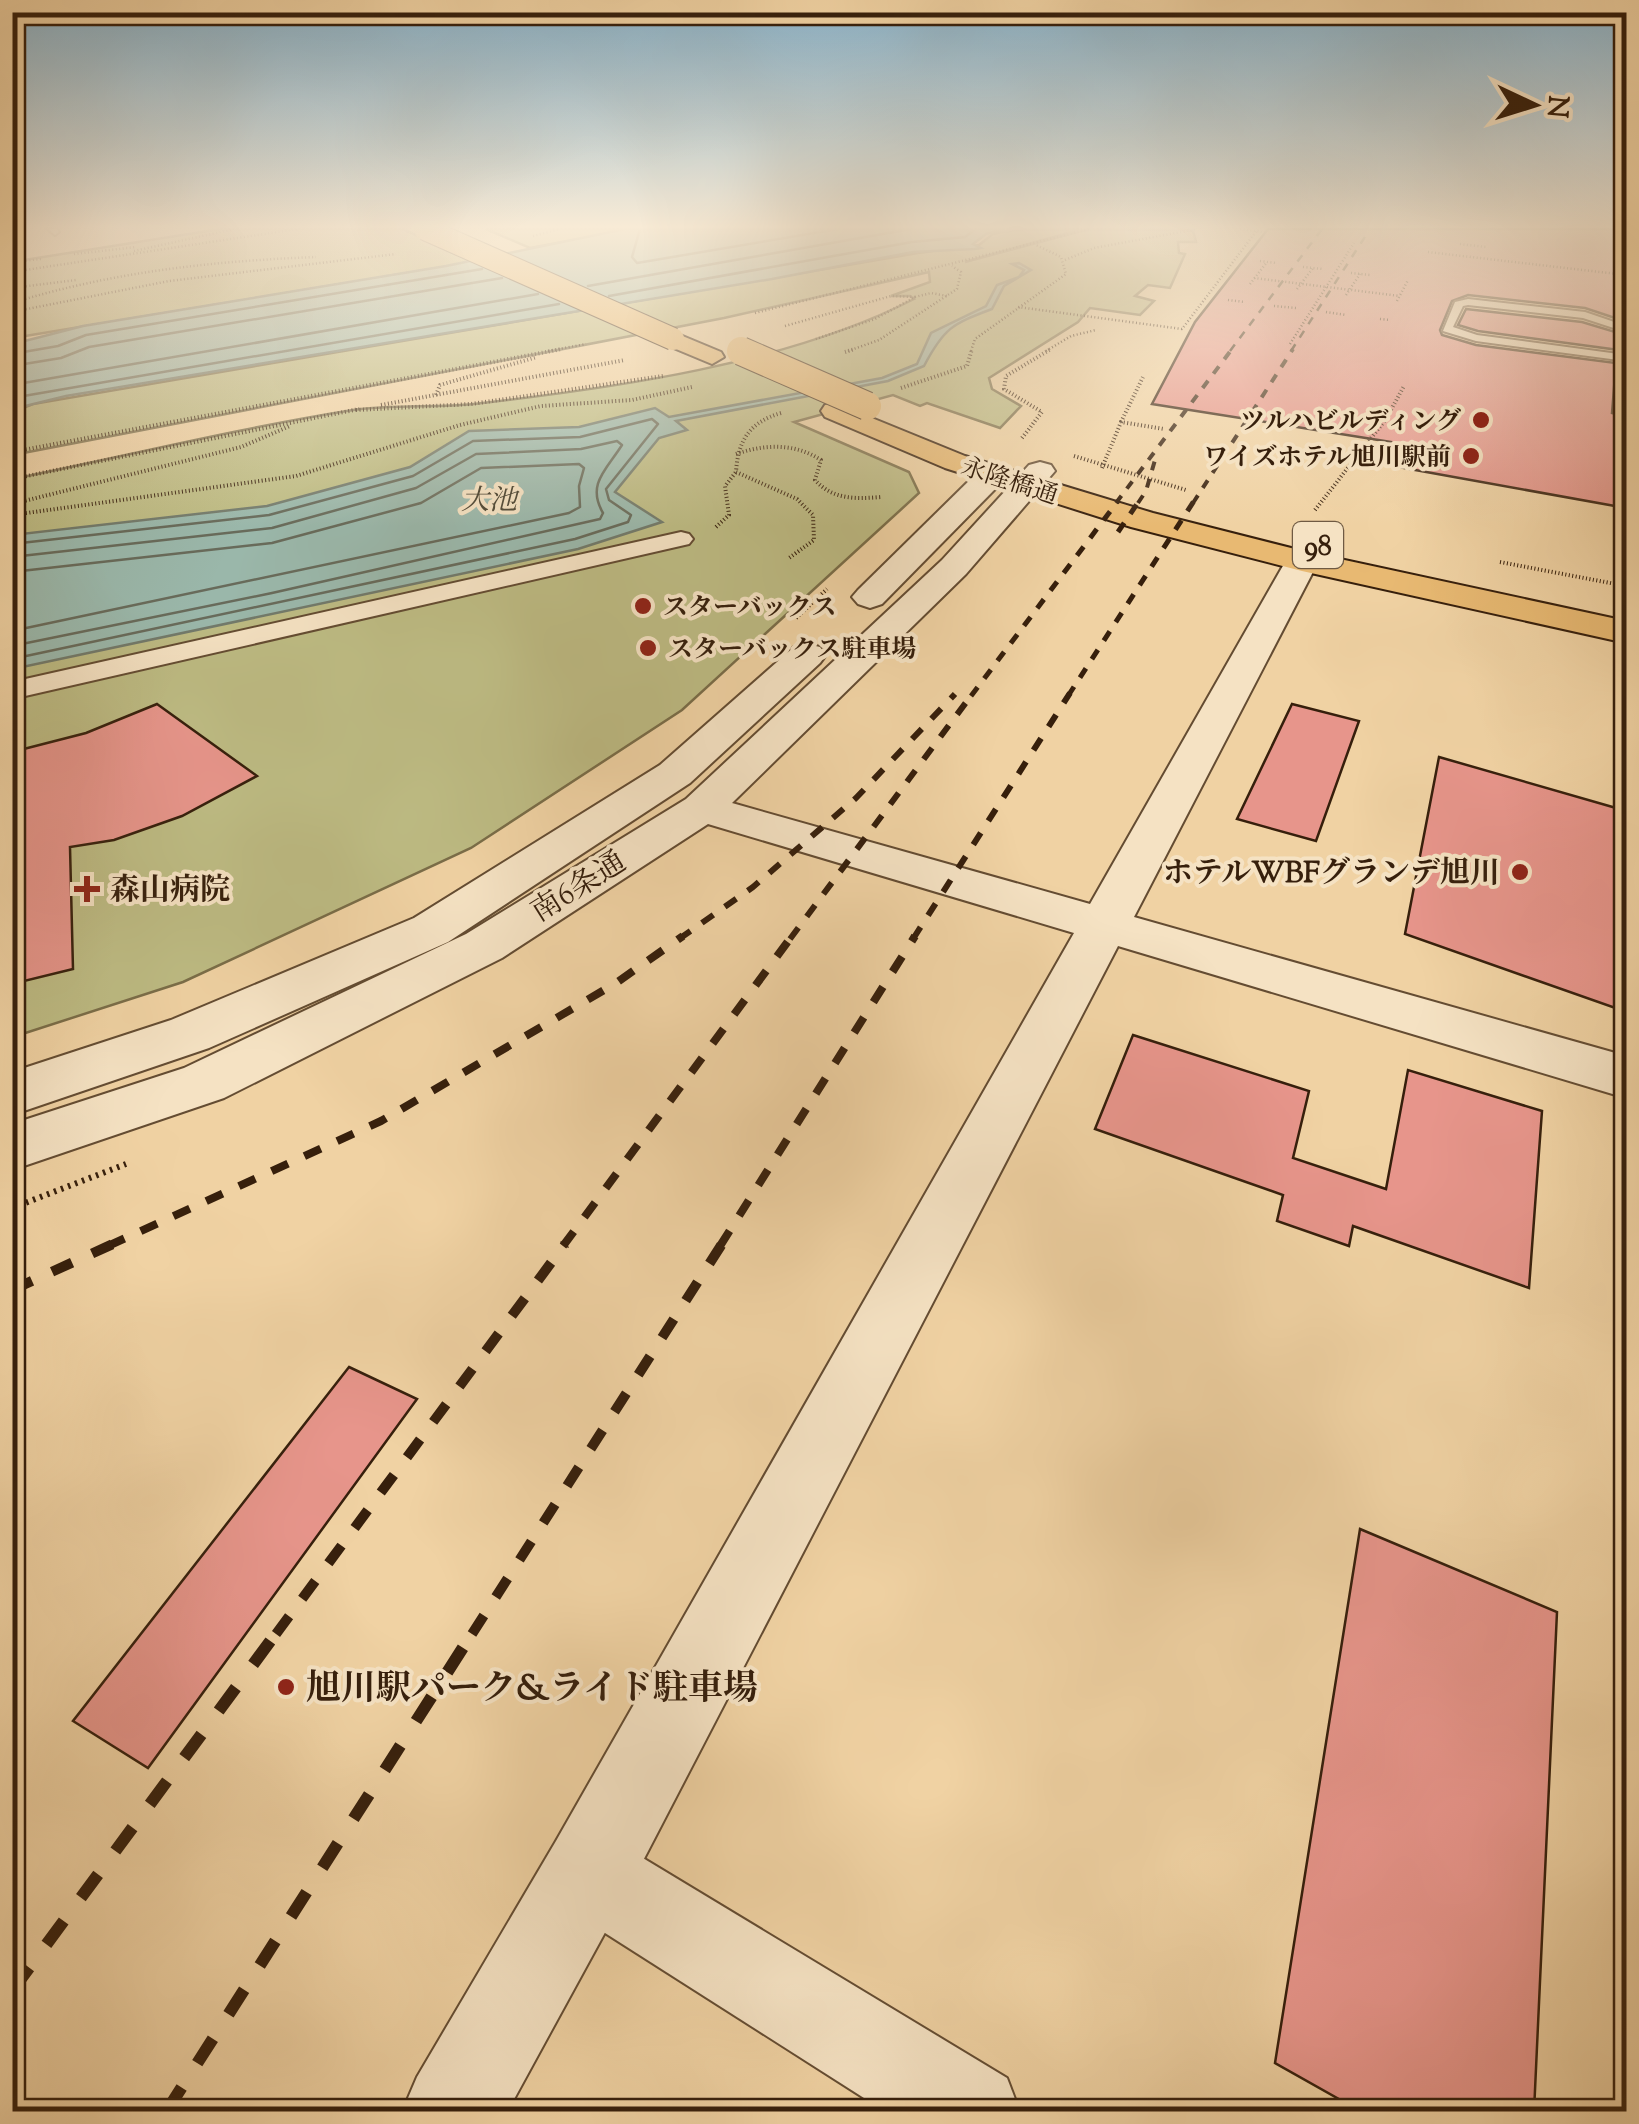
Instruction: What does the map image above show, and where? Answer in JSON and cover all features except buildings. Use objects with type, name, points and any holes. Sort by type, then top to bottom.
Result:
[{"type":"main road","name":"永隆橋通","points":[[666,328],[1019,467]]},
{"type":"main road","name":"永隆橋通","points":[[671,328],[835,411],[1019,467],[1307,542],[1626,632]]},
{"type":"main road","name":"永隆橋通","points":[[1307,542],[1626,610]]},
{"type":"street","name":"南6条通","points":[[12,1148],[204,1083],[484,946],[702,808],[954,566],[1019,467]]},
{"type":"street","name":"南6条通","points":[[12,1094],[190,1034],[447,920],[675,774],[1019,467]]},
{"type":"street","points":[[12,691],[681,539]]},
{"type":"street","points":[[452,2112],[588,1872],[1104,924],[1307,542]]},
{"type":"street","points":[[702,808],[1626,1077]]},
{"type":"street","points":[[588,1872],[973,2112]]},
{"type":"lane","points":[[1447,328],[1476,338],[1624,359]]},
{"type":"path","points":[[12,479],[436,394],[707,345],[770,328]]},
{"type":"path","points":[[840,354],[879,340],[897,328]]},
{"type":"path","points":[[1290,344],[1300,328]]},
{"type":"path","points":[[1019,467],[1042,412],[1004,389],[1006,376],[1071,336],[1096,330]]},
{"type":"path","points":[[12,452],[596,342]]},
{"type":"path","points":[[436,394],[440,385],[576,345]]},
{"type":"path","points":[[1144,375],[1104,465],[1201,494]]},
{"type":"path","points":[[12,515],[296,476],[476,421],[542,406],[632,400],[701,384]]},
{"type":"path","points":[[1307,542],[1404,386]]},
{"type":"path","points":[[12,504],[241,447],[303,420]]},
{"type":"path","points":[[1121,422],[1164,429]]},
{"type":"path","points":[[736,454],[751,448],[773,447],[813,454],[821,460],[815,480],[820,487],[853,499],[881,498]]},
{"type":"path","points":[[681,539],[718,527],[729,515],[724,488],[736,472]]},
{"type":"path","points":[[1494,562],[1626,586]]},
{"type":"path","points":[[786,628],[838,578]]},
{"type":"shaded area","points":[[13,328],[73,328],[13,338]]},
{"type":"shaded area","points":[[478,328],[671,328],[13,455],[13,412],[33,404]]},
{"type":"shaded area","points":[[847,328],[1068,328],[989,378],[992,389],[1021,406],[1000,428],[893,395],[794,422],[909,472],[919,493],[682,710],[471,848],[183,982],[13,1037],[13,479],[353,410],[474,404],[642,381],[812,341]]},
{"type":"water","points":[[75,328],[476,328],[66,396],[13,409],[13,344]]},
{"type":"water","name":"大池","points":[[951,328],[924,366],[888,381],[676,421],[687,430],[659,438],[615,492],[662,522],[578,549],[13,669],[12,535],[267,506],[410,467],[469,431],[579,427],[655,408],[669,417],[882,378],[917,364],[931,333]]},
{"type":"railway","points":[[1230,351],[1247,328]]},
{"type":"railway","points":[[1291,351],[1306,328]]},
{"type":"railway","points":[[1116,503],[1232,349]]},
{"type":"railway","points":[[1193,503],[1293,349]]},
{"type":"railway","points":[[1138,503],[1146,491],[1155,460]]},
{"type":"railway","points":[[971,696],[1118,501]]},
{"type":"railway","points":[[1118,532],[1139,501]]},
{"type":"railway","points":[[1068,696],[1194,501]]},
{"type":"railway","points":[[790,939],[973,693]]},
{"type":"railway","points":[[913,939],[1070,693]]},
{"type":"railway","points":[[679,939],[753,887],[856,798],[955,694]]},
{"type":"railway","points":[[108,1246],[381,1121],[616,983],[683,936]]},
{"type":"railway","points":[[563,1246],[792,936]]},
{"type":"railway","points":[[720,1246],[915,936]]},
{"type":"railway","points":[[12,1290],[113,1244]]},
{"type":"railway","points":[[276,1634],[565,1244]]},
{"type":"railway","points":[[472,1634],[722,1244]]},
{"type":"railway","points":[[12,1991],[277,1632]]},
{"type":"railway","points":[[166,2112],[473,1632]]},
{"type":"place","name":"ツルハビルディング","points":[[1481,420]]},
{"type":"place","name":"ワイズホテル旭川駅前","points":[[1471,456]]},
{"type":"place","name":"スターバックス","points":[[643,606]]},
{"type":"place","name":"スターバックス駐車場","points":[[648,648]]},
{"type":"place","name":"ホテルWBFグランデ旭川","points":[[1520,872]]},
{"type":"place","name":"森山病院","points":[[87,889]]},
{"type":"place","name":"旭川駅パーク&ライド駐車場","points":[[286,1687]]}]
